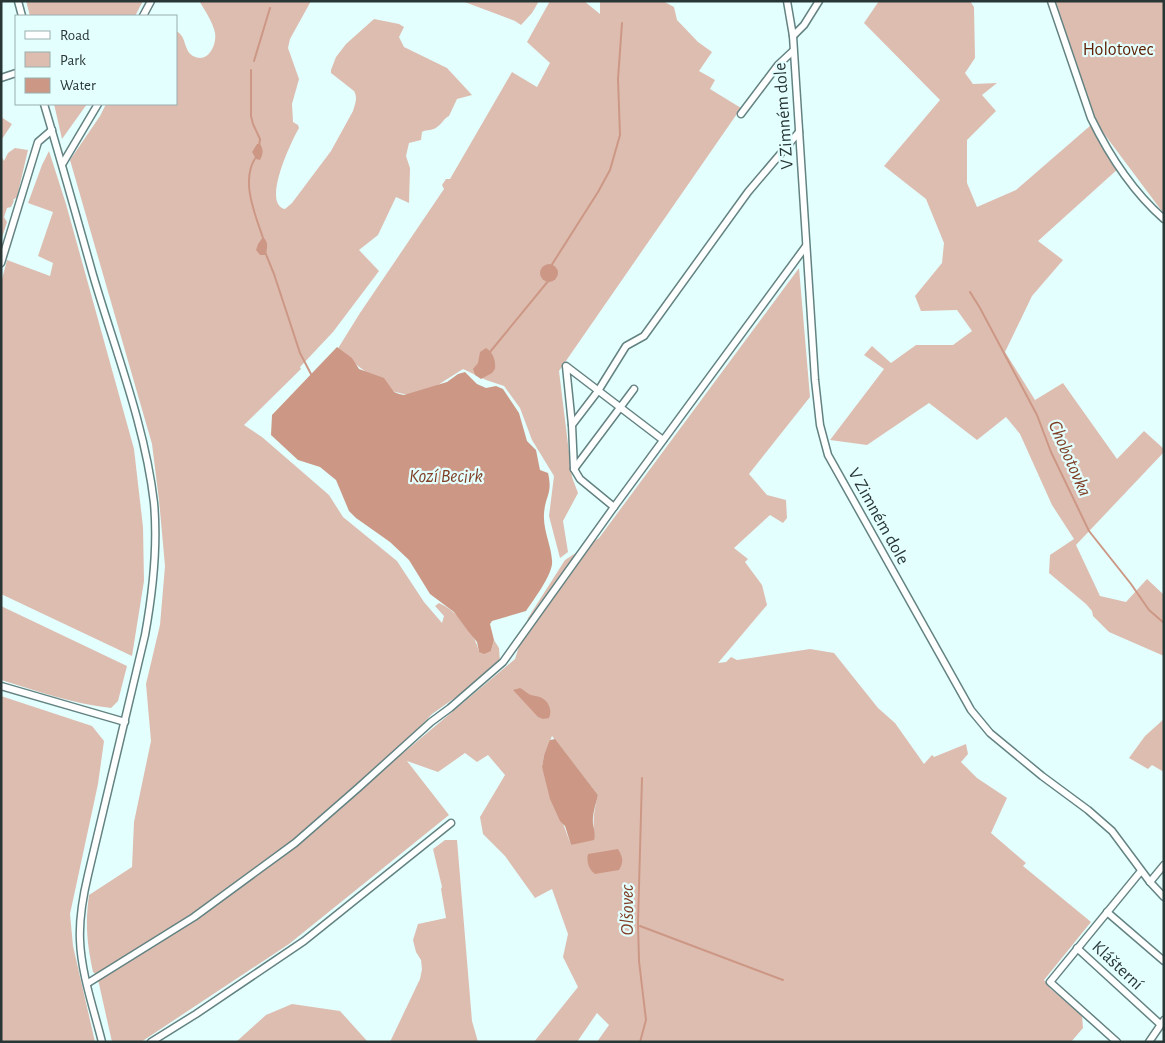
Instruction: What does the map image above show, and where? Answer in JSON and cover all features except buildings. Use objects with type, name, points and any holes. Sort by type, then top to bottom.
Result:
[{"type":"street","points":[[18,1],[22,15]]},
{"type":"street","points":[[144,15],[151,1]]},
{"type":"street","name":"V Zimném dole","points":[[787,1],[793,36],[815,380],[820,425],[828,455],[971,710],[990,733],[1112,831],[1141,871],[1164,897]]},
{"type":"street","points":[[793,36],[804,26],[819,1]]},
{"type":"street","points":[[1051,1],[1091,118],[1099,134],[1145,202],[1164,219]]},
{"type":"street","name":"V Zimném dole","points":[[741,114],[778,65],[793,51]]},
{"type":"street","points":[[1,78],[15,73]]},
{"type":"street","points":[[44,105],[63,163],[93,275],[120,359],[144,446],[154,504],[155,541],[152,600],[82,900],[80,940],[82,962],[102,1042]]},
{"type":"street","points":[[63,163],[97,105]]},
{"type":"street","points":[[1,263],[38,142],[52,130]]},
{"type":"street","points":[[572,425],[598,391],[626,346],[644,336],[748,192],[799,132]]},
{"type":"street","points":[[88,983],[194,917],[296,843],[431,722],[503,662],[806,246]]},
{"type":"street","points":[[614,508],[580,479],[574,468],[566,366],[664,440]]},
{"type":"street","points":[[574,468],[634,389]]},
{"type":"street","points":[[1,686],[125,722]]},
{"type":"street","points":[[151,1042],[304,941],[451,823]]},
{"type":"street","points":[[1150,882],[1164,865]]},
{"type":"street","points":[[1117,1042],[1050,982],[1141,871]]},
{"type":"street","name":"Klášterní","points":[[1108,912],[1164,961]]},
{"type":"street","name":"Klášterní","points":[[1078,948],[1162,1022],[1149,1042]]},
{"type":"green space","points":[[26,1],[143,1],[136,15],[30,15]]},
{"type":"green space","points":[[199,1],[311,1],[290,39],[288,48],[299,79],[292,104],[293,122],[299,128],[290,145],[277,184],[276,196],[278,205],[285,209],[292,203],[331,151],[353,111],[356,99],[354,91],[331,73],[331,70],[336,57],[346,44],[374,19],[399,24],[404,27],[399,37],[404,47],[447,68],[472,95],[457,99],[449,116],[439,126],[422,132],[421,140],[409,143],[406,156],[410,168],[409,203],[396,197],[378,235],[359,250],[379,271],[333,332],[300,367],[301,369],[244,425],[262,437],[329,495],[343,517],[397,561],[424,602],[442,623],[444,616],[435,606],[439,603],[452,611],[464,623],[474,637],[479,652],[491,651],[494,640],[499,648],[500,662],[473,685],[432,714],[399,749],[402,754],[515,659],[528,618],[565,560],[599,538],[799,268],[810,397],[749,474],[767,495],[786,500],[787,518],[783,523],[770,515],[734,548],[748,559],[745,562],[762,585],[767,605],[718,663],[726,662],[731,657],[737,660],[810,649],[834,653],[878,708],[895,723],[924,764],[932,755],[934,757],[966,744],[968,754],[961,762],[977,778],[1007,798],[991,833],[1026,863],[1023,866],[1091,922],[1044,980],[1051,989],[1082,1015],[1083,1028],[1071,1042],[597,1042],[609,1025],[597,1013],[577,1042],[534,1042],[578,987],[563,957],[568,934],[552,889],[535,898],[505,856],[483,834],[480,817],[505,775],[488,755],[477,762],[465,753],[438,772],[407,761],[449,815],[289,944],[141,1042],[112,1042],[97,975],[93,972],[88,943],[87,916],[89,895],[132,867],[134,822],[151,741],[146,684],[160,625],[165,566],[152,444],[70,160],[106,105],[178,105],[178,32],[193,56],[198,58],[207,55],[215,43],[214,29]],"holes":[[[552,736],[598,795],[595,806],[595,836],[571,845],[542,767],[544,755]]]},
{"type":"green space","points":[[462,1],[539,1],[532,13],[521,25]]},
{"type":"green space","points":[[550,1],[584,1],[600,14],[600,1],[663,1],[674,7],[677,20],[698,42],[712,52],[699,71],[715,80],[710,89],[741,108],[559,371],[572,477],[578,493],[563,521],[568,552],[560,558],[549,516],[554,476],[532,440],[520,408],[504,386],[463,369],[430,390],[408,395],[391,391],[337,350],[444,189],[442,185],[446,179],[450,179],[512,72],[537,87],[550,63],[527,42]]},
{"type":"green space","points":[[879,1],[970,1],[974,7],[975,58],[965,73],[973,84],[997,83],[982,95],[996,111],[967,140],[967,183],[977,207],[1016,190],[1091,125],[1119,168],[1038,241],[1063,260],[1032,296],[1005,352],[1035,400],[1063,383],[1117,459],[1144,431],[1164,449],[1164,452],[1076,545],[1100,596],[1126,602],[1147,579],[1164,595],[1164,656],[1109,632],[1093,616],[1092,611],[1086,604],[1049,573],[1050,555],[1074,539],[1052,505],[1020,434],[1006,417],[977,440],[929,403],[867,445],[830,440],[884,369],[864,355],[872,346],[891,363],[916,345],[953,345],[972,331],[957,310],[921,311],[915,296],[942,263],[944,243],[926,199],[884,166],[940,100],[864,23]]},
{"type":"green space","name":"Holotovec","points":[[1054,1],[1164,1],[1164,214],[1093,119]]},
{"type":"green space","points":[[54,105],[86,105],[62,139]]},
{"type":"green space","points":[[1,117],[12,124],[2,139],[1,145]]},
{"type":"green space","points":[[15,148],[28,150],[17,197],[13,200],[11,207],[7,208],[4,217],[7,222],[1,241],[1,155],[4,161],[8,153]]},
{"type":"green space","points":[[49,151],[66,204],[134,449],[143,527],[144,581],[132,656],[1,594],[1,283],[7,260],[50,276],[53,263],[38,256],[53,212],[28,203]]},
{"type":"green space","points":[[1,606],[127,666],[118,701],[111,708],[97,706],[56,697],[1,680]]},
{"type":"green space","points":[[1,696],[92,726],[104,741],[98,784],[70,914],[73,946],[95,1042],[1,1042]]},
{"type":"green space","points":[[1164,719],[1164,772],[1152,765],[1148,769],[1129,758],[1145,736]]},
{"type":"green space","points":[[445,840],[457,840],[472,1021],[478,1042],[390,1042],[420,979],[421,960],[416,952],[413,940],[418,924],[446,918],[442,887],[433,849]]},
{"type":"green space","points":[[292,1004],[340,1011],[368,1042],[236,1042],[266,1015]]},
{"type":"water","points":[[257,144],[260,144],[263,150],[260,160],[256,159],[252,152]]},
{"type":"water","points":[[263,237],[267,243],[266,255],[260,255],[256,250]]},
{"type":"water","points":[[549,264],[555,267],[558,273],[555,279],[549,282],[543,279],[540,273],[543,267]]},
{"type":"water","name":"Kozí Becirk","points":[[337,347],[352,358],[359,369],[384,378],[394,392],[399,394],[404,395],[447,382],[458,374],[465,372],[477,384],[486,388],[496,386],[503,389],[519,413],[527,441],[536,450],[540,470],[548,473],[550,486],[544,520],[552,565],[543,586],[526,611],[492,621],[490,624],[494,640],[491,651],[484,654],[479,652],[477,642],[454,612],[430,594],[409,560],[390,542],[349,511],[336,480],[320,467],[298,460],[271,435],[272,415]]},
{"type":"water","points":[[486,348],[491,352],[495,369],[492,373],[481,379],[475,375],[473,369],[478,363],[480,352]]},
{"type":"water","points":[[520,688],[545,700],[550,709],[549,718],[543,719],[538,717],[513,690]]},
{"type":"water","points":[[555,739],[598,795],[593,817],[594,840],[571,845],[565,826],[560,821],[550,799],[542,767],[549,742]]},
{"type":"water","points":[[618,849],[622,859],[619,870],[595,874],[593,872],[588,862],[588,854]]},
{"type":"waterway","points":[[254,61],[270,8]]},
{"type":"waterway","points":[[551,266],[610,170],[620,135],[618,79],[622,23]]},
{"type":"waterway","points":[[251,70],[251,116],[260,139],[259,146]]},
{"type":"waterway","points":[[256,157],[251,166],[249,186],[250,197],[263,238]]},
{"type":"waterway","points":[[265,252],[300,353],[312,376]]},
{"type":"waterway","points":[[490,352],[549,280]]},
{"type":"waterway","name":"Chobotovka","points":[[970,292],[1037,415],[1051,452],[1089,531],[1149,610],[1164,623]]},
{"type":"waterway","name":"Olšovec","points":[[640,1042],[646,1020],[639,961],[638,923],[642,778]]},
{"type":"waterway","points":[[640,926],[783,980]]}]
